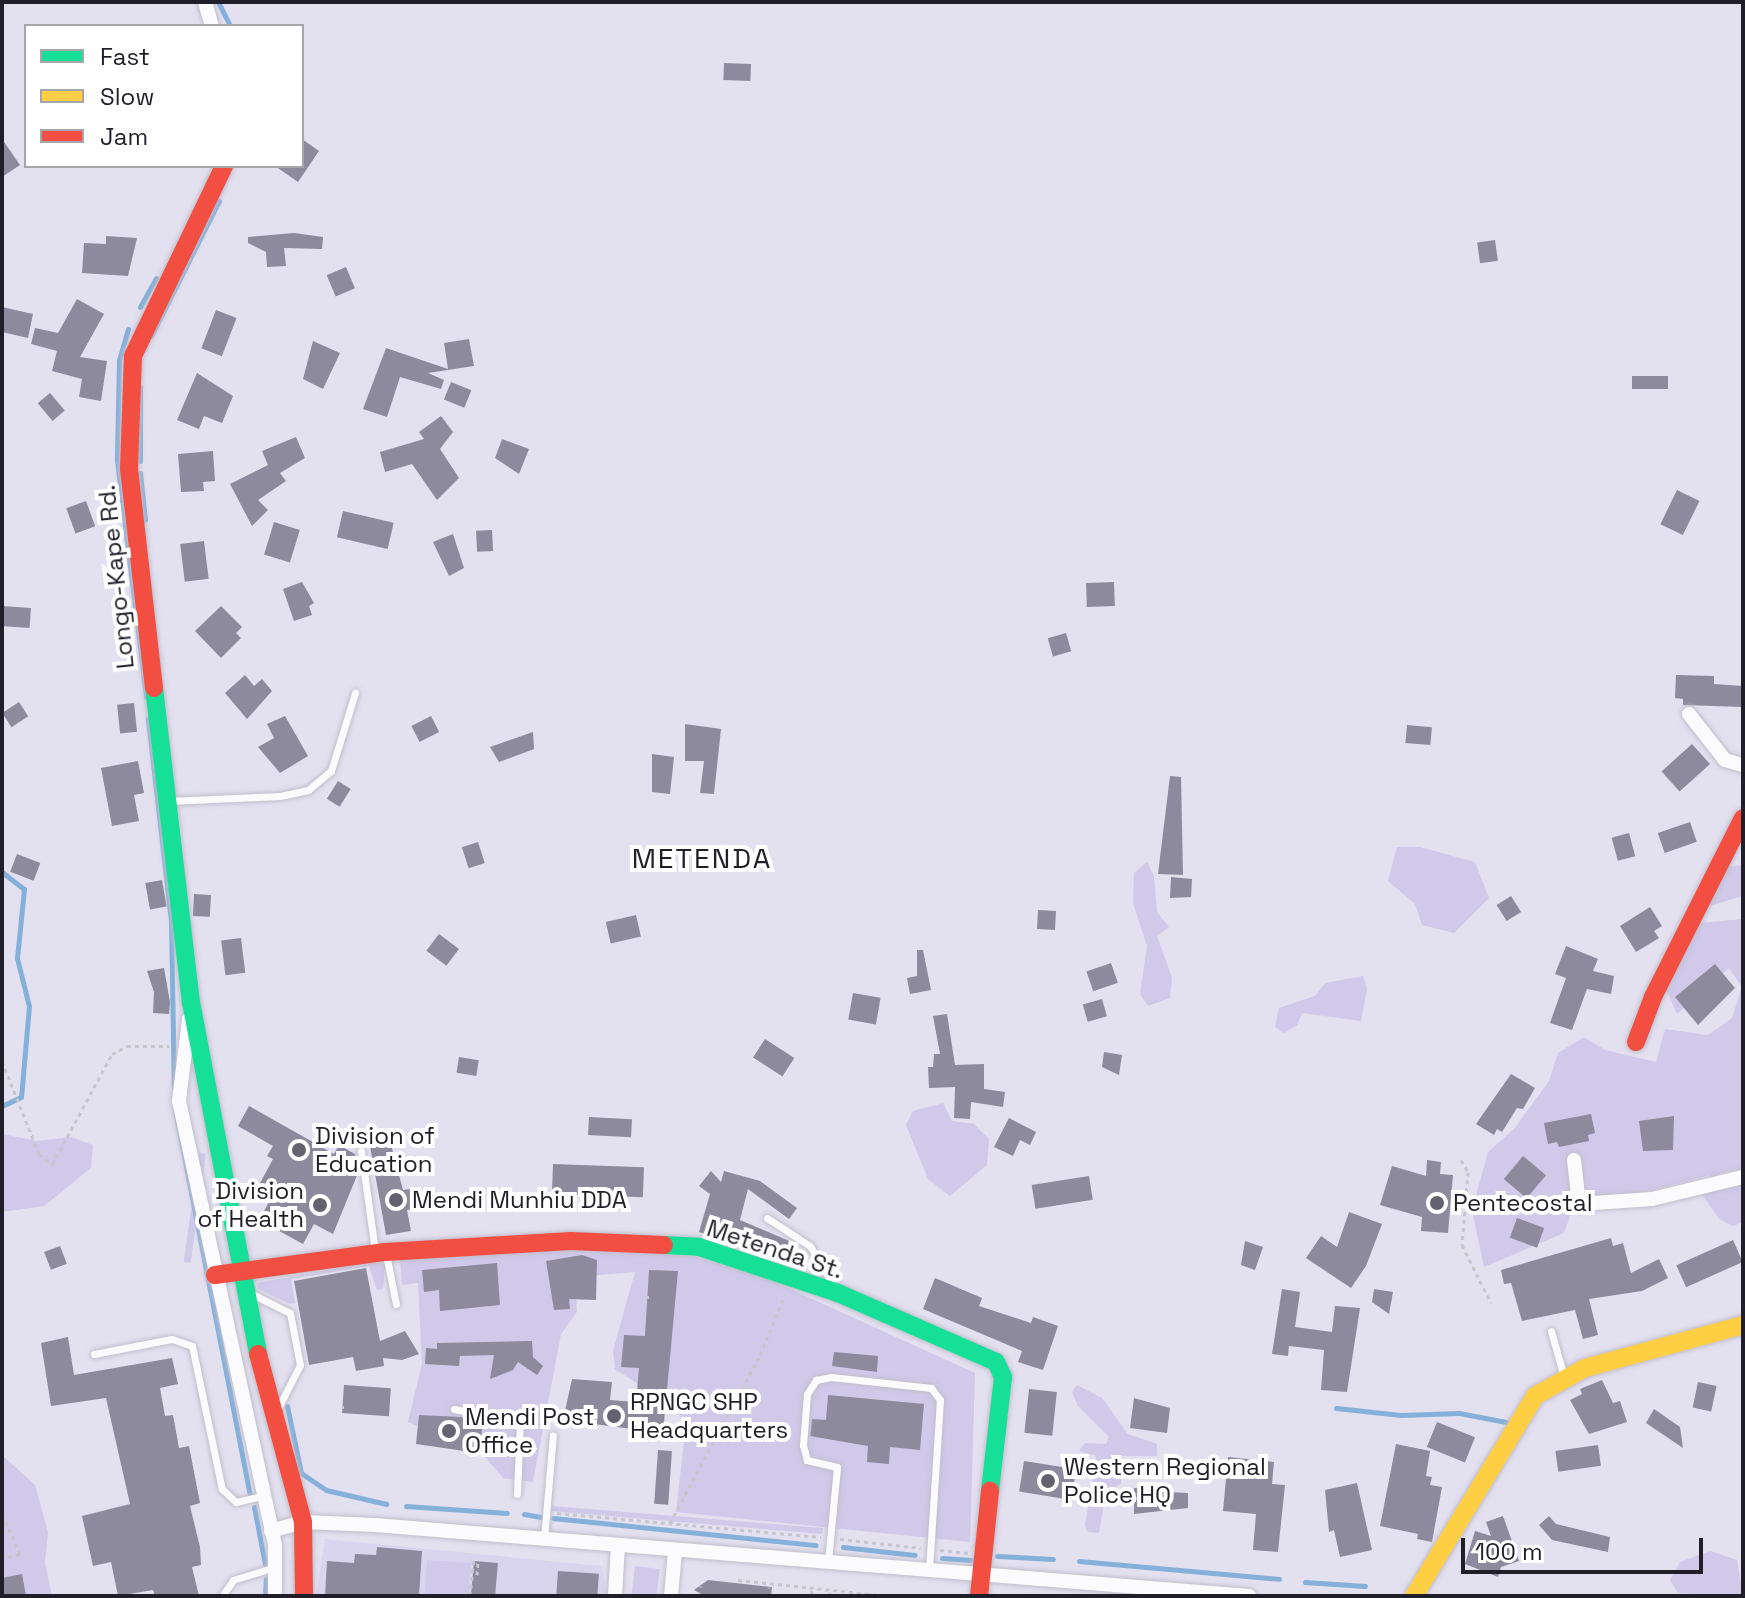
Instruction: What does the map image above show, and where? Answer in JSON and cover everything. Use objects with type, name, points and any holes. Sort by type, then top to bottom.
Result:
[{"type":"street","points":[[204,4],[211,24]]},
{"type":"street","name":"Longo-Kape Rd.","points":[[223,168],[143,326],[133,356],[128,408],[138,570],[191,1002],[252,1333],[303,1522],[304,1596]]},
{"type":"street","points":[[1689,714],[1725,760],[1743,765]]},
{"type":"street","points":[[1636,1042],[1653,997],[1743,818]]},
{"type":"street","points":[[191,1002],[179,1101],[271,1531],[275,1596]]},
{"type":"street","points":[[1574,1160],[1579,1204],[1652,1199],[1743,1177]]},
{"type":"street","name":"Metenda St.","points":[[215,1275],[239,1269],[381,1253],[571,1241],[675,1244],[790,1276],[838,1293],[996,1362],[1003,1377],[980,1586]]},
{"type":"street","points":[[1414,1596],[1535,1396],[1585,1368],[1743,1325]]},
{"type":"street","points":[[228,1339],[252,1333]]},
{"type":"street","points":[[245,1413],[272,1411]]},
{"type":"street","points":[[271,1531],[303,1522],[828,1561],[929,1571],[980,1586],[1249,1596]]},
{"type":"street","points":[[615,1596],[618,1546]]},
{"type":"street","points":[[671,1596],[675,1551]]},
{"type":"lane","points":[[166,801],[280,796],[308,790],[331,771],[355,693]]},
{"type":"lane","points":[[361,1151],[381,1253],[396,1304]]},
{"type":"lane","points":[[767,1218],[810,1246],[838,1293]]},
{"type":"lane","points":[[243,1290],[290,1313],[300,1365],[272,1411]]},
{"type":"lane","points":[[1551,1331],[1565,1380]]},
{"type":"lane","points":[[94,1354],[172,1339],[192,1346],[222,1489],[236,1502],[263,1496]]},
{"type":"lane","points":[[828,1561],[837,1467],[807,1460],[803,1445],[807,1394],[816,1380],[831,1377],[909,1384],[931,1388],[940,1400],[929,1571]]},
{"type":"lane","points":[[454,1409],[520,1422],[517,1494]]},
{"type":"lane","points":[[544,1539],[553,1435]]},
{"type":"lane","points":[[222,1596],[233,1580],[275,1567]]},
{"type":"path","points":[[2,1061],[39,1154],[52,1165],[112,1054],[127,1046],[186,1046]]},
{"type":"path","points":[[1461,1160],[1468,1172],[1462,1245],[1491,1303]]},
{"type":"path","points":[[670,1523],[782,1310],[790,1276]]},
{"type":"path","points":[[550,1512],[968,1553]]},
{"type":"path","points":[[2,1514],[20,1554],[2,1558]]},
{"type":"path","points":[[470,1596],[476,1561],[477,1575]]},
{"type":"path","points":[[738,1580],[889,1596]]},
{"type":"shaded area","points":[[1397,847],[1420,847],[1475,862],[1489,898],[1454,933],[1422,925],[1415,904],[1388,881]]},
{"type":"shaded area","points":[[1147,862],[1154,876],[1157,912],[1169,927],[1157,936],[1172,978],[1170,998],[1148,1006],[1140,994],[1147,946],[1133,903],[1134,873]]},
{"type":"shaded area","points":[[1743,865],[1743,896],[1709,906],[1726,867]]},
{"type":"shaded area","points":[[1743,919],[1743,1168],[1714,1175],[1743,1183],[1743,1222],[1733,1226],[1719,1219],[1703,1196],[1710,1175],[1572,1211],[1564,1233],[1484,1267],[1472,1210],[1488,1152],[1515,1128],[1549,1081],[1558,1053],[1584,1037],[1605,1050],[1656,1062],[1665,1029],[1708,1035],[1732,1018],[1742,987],[1729,968],[1677,1014],[1666,989],[1699,923]]},
{"type":"shaded area","points":[[1363,976],[1367,989],[1361,1021],[1302,1013],[1297,1025],[1284,1033],[1275,1027],[1279,1008],[1315,996],[1325,983]]},
{"type":"shaded area","points":[[943,1103],[952,1121],[974,1124],[989,1139],[987,1165],[950,1196],[928,1179],[906,1125],[913,1111]]},
{"type":"shaded area","points":[[2,1134],[37,1141],[71,1137],[93,1145],[91,1168],[44,1206],[2,1212]]},
{"type":"shaded area","points":[[199,1153],[206,1154],[191,1263],[184,1262]]},
{"type":"shaded area","points":[[527,1246],[692,1256],[764,1277],[975,1373],[970,1542],[676,1512],[685,1432],[678,1410],[615,1369],[613,1351],[635,1272],[575,1277],[577,1312],[561,1334],[533,1482],[503,1478],[481,1452],[408,1422],[422,1364],[418,1283],[402,1285],[400,1259]]},
{"type":"shaded area","points":[[378,1261],[385,1266],[383,1289],[377,1290],[369,1266],[291,1279],[295,1303],[290,1304],[258,1289],[257,1283]]},
{"type":"shaded area","points":[[1077,1385],[1102,1398],[1128,1434],[1157,1444],[1157,1456],[1121,1456],[1121,1484],[1106,1491],[1099,1533],[1087,1532],[1085,1525],[1096,1456],[1079,1451],[1085,1443],[1106,1444],[1109,1437],[1078,1406],[1072,1392]]},
{"type":"shaded area","points":[[2,1455],[35,1485],[48,1532],[45,1563],[52,1596],[2,1596]]},
{"type":"shaded area","points":[[552,1506],[823,1528],[822,1534],[551,1511]]},
{"type":"shaded area","points":[[325,1539],[601,1566],[608,1596],[316,1596]]},
{"type":"shaded area","points":[[1710,1551],[1737,1560],[1743,1596],[1678,1593],[1670,1580],[1680,1562]]},
{"type":"shaded area","points":[[427,1560],[471,1563],[469,1596],[424,1596]]},
{"type":"shaded area","points":[[635,1566],[660,1569],[657,1596],[631,1596]]},
{"type":"building","points":[[724,63],[751,64],[750,81],[723,80]]},
{"type":"building","points":[[2,139],[20,165],[2,177]]},
{"type":"building","points":[[304,140],[319,151],[298,182],[278,168],[304,168]]},
{"type":"building","points":[[294,233],[323,237],[322,249],[284,248],[286,266],[267,267],[266,252],[248,243],[248,237]]},
{"type":"building","points":[[106,236],[137,238],[128,276],[82,273],[84,243],[106,244]]},
{"type":"building","points":[[1495,240],[1498,261],[1480,263],[1477,243]]},
{"type":"building","points":[[346,267],[355,288],[336,296],[327,275]]},
{"type":"building","points":[[77,299],[104,314],[80,357],[107,361],[101,401],[79,397],[82,379],[52,371],[57,351],[31,344],[35,328],[58,333]]},
{"type":"building","points":[[2,307],[33,314],[28,338],[2,332]]},
{"type":"building","points":[[216,310],[237,318],[222,356],[201,348]]},
{"type":"building","points":[[469,339],[474,366],[428,373],[444,380],[441,389],[400,377],[387,417],[363,409],[386,348],[448,369],[444,343]]},
{"type":"building","points":[[313,341],[340,353],[323,389],[303,379]]},
{"type":"building","points":[[197,373],[233,396],[222,423],[204,416],[199,429],[177,420]]},
{"type":"building","points":[[1632,376],[1668,376],[1668,389],[1632,389]]},
{"type":"building","points":[[451,382],[471,390],[464,408],[444,400]]},
{"type":"building","points":[[50,393],[65,411],[53,421],[38,403]]},
{"type":"building","points":[[441,416],[453,432],[440,449],[459,478],[437,500],[412,464],[385,472],[380,452],[424,439],[419,432]]},
{"type":"building","points":[[296,437],[305,458],[280,473],[286,481],[258,500],[268,510],[252,526],[230,484],[268,465],[262,451]]},
{"type":"building","points":[[502,439],[529,449],[519,474],[495,458]]},
{"type":"building","points":[[213,451],[215,481],[203,482],[204,491],[181,492],[178,454]]},
{"type":"building","points":[[1677,490],[1699,501],[1683,535],[1660,524]]},
{"type":"building","points":[[86,501],[95,526],[76,534],[66,508]]},
{"type":"building","points":[[343,511],[394,523],[388,549],[337,537]]},
{"type":"building","points":[[274,522],[300,530],[290,562],[264,555]]},
{"type":"building","points":[[492,530],[493,551],[477,552],[476,531]]},
{"type":"building","points":[[453,534],[464,568],[449,576],[433,542]]},
{"type":"building","points":[[204,541],[209,579],[185,582],[180,544]]},
{"type":"building","points":[[302,582],[314,603],[309,606],[312,615],[294,621],[283,589]]},
{"type":"building","points":[[1114,582],[1115,606],[1087,607],[1086,583]]},
{"type":"building","points":[[2,606],[31,608],[30,628],[2,626]]},
{"type":"building","points":[[221,606],[242,627],[236,633],[241,638],[221,658],[195,631]]},
{"type":"building","points":[[1066,633],[1071,651],[1053,657],[1048,638]]},
{"type":"building","points":[[245,675],[254,686],[262,679],[272,691],[247,719],[225,693]]},
{"type":"building","points":[[1676,675],[1714,676],[1714,684],[1743,686],[1743,707],[1683,705],[1683,699],[1675,698]]},
{"type":"building","points":[[19,702],[28,716],[11,727],[2,713]]},
{"type":"building","points":[[134,703],[137,732],[120,734],[117,705]]},
{"type":"building","points":[[285,716],[308,756],[280,773],[258,747],[274,738],[267,724]]},
{"type":"building","points":[[431,716],[439,732],[420,742],[411,726]]},
{"type":"building","points":[[685,724],[721,729],[714,794],[700,793],[704,761],[685,761]]},
{"type":"building","points":[[1407,725],[1432,727],[1430,745],[1405,743]]},
{"type":"building","points":[[533,732],[534,749],[499,762],[490,747]]},
{"type":"building","points":[[1692,744],[1710,764],[1680,791],[1662,771]]},
{"type":"building","points":[[652,754],[674,757],[670,794],[652,792]]},
{"type":"building","points":[[138,761],[144,793],[134,795],[139,821],[112,826],[101,768]]},
{"type":"building","points":[[1170,776],[1181,777],[1183,875],[1158,874]]},
{"type":"building","points":[[338,781],[351,789],[340,807],[327,799]]},
{"type":"building","points":[[1690,822],[1697,842],[1665,853],[1658,833]]},
{"type":"building","points":[[1629,833],[1635,856],[1618,861],[1612,838]]},
{"type":"building","points":[[478,842],[485,863],[469,868],[462,847]]},
{"type":"building","points":[[17,854],[40,863],[34,881],[10,872]]},
{"type":"building","points":[[1171,877],[1192,879],[1191,897],[1170,898]]},
{"type":"building","points":[[162,880],[167,907],[150,910],[145,883]]},
{"type":"building","points":[[194,894],[211,895],[210,917],[193,916]]},
{"type":"building","points":[[1511,896],[1521,912],[1507,921],[1497,905]]},
{"type":"building","points":[[1650,907],[1662,926],[1654,931],[1659,938],[1636,952],[1620,926]]},
{"type":"building","points":[[1038,910],[1056,911],[1055,930],[1037,929]]},
{"type":"building","points":[[636,915],[641,936],[611,943],[606,922]]},
{"type":"building","points":[[439,934],[459,949],[446,966],[426,951]]},
{"type":"building","points":[[241,938],[245,973],[225,975],[221,940]]},
{"type":"building","points":[[1566,946],[1598,959],[1593,971],[1614,976],[1611,994],[1587,989],[1572,1030],[1550,1023],[1566,978],[1555,974]]},
{"type":"building","points":[[917,950],[923,950],[931,990],[910,994],[907,978],[917,976]]},
{"type":"building","points":[[1111,963],[1118,983],[1093,991],[1086,971]]},
{"type":"building","points":[[1715,964],[1735,988],[1698,1025],[1675,997]]},
{"type":"building","points":[[164,968],[169,1014],[153,1013],[154,992],[147,971]]},
{"type":"building","points":[[853,993],[881,998],[876,1024],[848,1020]]},
{"type":"building","points":[[1102,999],[1107,1016],[1088,1022],[1083,1005]]},
{"type":"building","points":[[947,1014],[955,1065],[984,1064],[984,1089],[1005,1092],[1003,1107],[971,1102],[970,1119],[954,1118],[955,1087],[929,1088],[928,1067],[933,1067],[934,1054],[940,1054],[933,1016]]},
{"type":"building","points":[[765,1039],[794,1058],[782,1077],[753,1057]]},
{"type":"building","points":[[1104,1052],[1122,1055],[1119,1075],[1102,1067]]},
{"type":"building","points":[[459,1057],[479,1060],[476,1076],[456,1073]]},
{"type":"building","points":[[1511,1074],[1535,1088],[1523,1109],[1517,1108],[1502,1132],[1497,1129],[1494,1135],[1476,1124]]},
{"type":"building","points":[[249,1106],[334,1154],[339,1145],[355,1154],[358,1173],[333,1234],[314,1224],[303,1244],[259,1220],[274,1193],[259,1185],[273,1159],[267,1156],[273,1146],[238,1126]]},
{"type":"building","points":[[1591,1114],[1595,1133],[1588,1135],[1589,1141],[1559,1147],[1557,1142],[1548,1144],[1544,1123]]},
{"type":"building","points":[[1674,1116],[1673,1150],[1643,1151],[1639,1121]]},
{"type":"building","points":[[589,1117],[632,1119],[631,1137],[588,1135]]},
{"type":"building","points":[[1009,1118],[1036,1132],[1030,1145],[1020,1140],[1013,1156],[994,1147]]},
{"type":"building","name":"Mendi Munhiu DDA","points":[[390,1141],[403,1190],[411,1189],[415,1209],[407,1210],[411,1231],[386,1235],[370,1146]]},
{"type":"building","points":[[1523,1156],[1546,1175],[1527,1198],[1504,1179]]},
{"type":"building","points":[[1427,1160],[1441,1162],[1440,1174],[1453,1175],[1448,1233],[1421,1231],[1422,1217],[1380,1205],[1392,1166],[1426,1176]]},
{"type":"building","points":[[553,1164],[644,1167],[643,1197],[552,1194]]},
{"type":"building","points":[[711,1171],[721,1182],[724,1171],[760,1181],[797,1208],[789,1219],[748,1189],[740,1220],[794,1243],[788,1260],[699,1232],[710,1194],[699,1186]]},
{"type":"building","points":[[1089,1176],[1093,1200],[1035,1209],[1032,1185]]},
{"type":"building","points":[[1349,1212],[1382,1224],[1366,1266],[1351,1288],[1306,1258],[1321,1236],[1337,1247]]},
{"type":"building","points":[[1517,1218],[1544,1228],[1537,1248],[1510,1238]]},
{"type":"building","points":[[1611,1238],[1613,1246],[1623,1243],[1631,1273],[1659,1259],[1668,1278],[1642,1291],[1589,1299],[1598,1335],[1583,1339],[1575,1310],[1522,1321],[1511,1283],[1504,1284],[1501,1270]]},
{"type":"building","points":[[1733,1240],[1743,1262],[1686,1287],[1676,1265]]},
{"type":"building","points":[[1245,1241],[1263,1247],[1255,1270],[1241,1265]]},
{"type":"building","points":[[60,1246],[67,1264],[51,1270],[44,1252]]},
{"type":"building","points":[[582,1255],[597,1260],[596,1300],[569,1299],[570,1309],[554,1310],[546,1261]]},
{"type":"building","points":[[497,1263],[500,1305],[440,1311],[439,1290],[424,1292],[422,1270]]},
{"type":"building","points":[[366,1268],[380,1341],[405,1331],[419,1354],[402,1360],[383,1358],[384,1366],[356,1371],[353,1357],[309,1365],[294,1281]]},
{"type":"building","points":[[649,1270],[678,1271],[663,1433],[563,1420],[572,1379],[612,1382],[610,1400],[636,1402],[639,1368],[621,1367],[624,1335],[645,1336]]},
{"type":"building","points":[[935,1278],[982,1298],[979,1306],[1031,1323],[1033,1317],[1058,1326],[1043,1370],[1018,1362],[1022,1351],[923,1309]]},
{"type":"building","points":[[1282,1289],[1300,1292],[1295,1327],[1332,1332],[1335,1306],[1360,1308],[1347,1392],[1321,1390],[1324,1350],[1289,1346],[1288,1356],[1272,1354]]},
{"type":"building","points":[[1374,1289],[1393,1292],[1389,1314],[1372,1302]]},
{"type":"building","points":[[68,1337],[74,1375],[172,1358],[178,1384],[160,1388],[165,1416],[173,1415],[179,1448],[189,1446],[200,1503],[190,1506],[200,1547],[201,1565],[192,1567],[199,1596],[155,1596],[153,1590],[118,1596],[111,1562],[93,1566],[82,1516],[130,1504],[106,1398],[51,1406],[41,1343]]},
{"type":"building","points":[[532,1341],[533,1357],[543,1366],[537,1375],[518,1362],[513,1370],[490,1379],[494,1355],[460,1356],[459,1366],[425,1364],[426,1348],[437,1349],[437,1343]]},
{"type":"building","points":[[834,1352],[878,1356],[877,1372],[832,1366]]},
{"type":"building","points":[[1602,1380],[1613,1403],[1620,1401],[1627,1422],[1589,1434],[1570,1400],[1582,1394],[1580,1389]]},
{"type":"building","points":[[1698,1382],[1717,1386],[1711,1411],[1693,1407]]},
{"type":"building","points":[[344,1385],[391,1388],[389,1416],[342,1413]]},
{"type":"building","points":[[1029,1389],[1057,1392],[1052,1436],[1024,1433]]},
{"type":"building","points":[[828,1395],[924,1404],[920,1450],[890,1447],[889,1464],[867,1462],[868,1446],[810,1436],[812,1419],[826,1420]]},
{"type":"building","points":[[1134,1398],[1170,1408],[1167,1433],[1130,1428]]},
{"type":"building","points":[[1654,1409],[1680,1427],[1683,1448],[1646,1423]]},
{"type":"building","name":"Mendi Post Office","points":[[419,1415],[462,1417],[495,1424],[482,1429],[480,1452],[464,1451],[416,1444]]},
{"type":"building","points":[[1437,1422],[1475,1437],[1465,1462],[1427,1447]]},
{"type":"building","points":[[1396,1444],[1430,1451],[1426,1476],[1432,1477],[1430,1485],[1442,1487],[1432,1542],[1417,1539],[1418,1534],[1380,1526]]},
{"type":"building","points":[[1598,1445],[1601,1466],[1558,1472],[1555,1451]]},
{"type":"building","points":[[658,1450],[672,1451],[668,1505],[654,1504]]},
{"type":"building","points":[[1228,1457],[1274,1462],[1272,1484],[1285,1485],[1278,1552],[1253,1550],[1256,1514],[1223,1511]]},
{"type":"building","name":"Western Regional Police HQ","points":[[1024,1461],[1076,1469],[1071,1500],[1019,1492]]},
{"type":"building","points":[[1357,1483],[1372,1550],[1340,1557],[1334,1530],[1329,1532],[1325,1490]]},
{"type":"building","points":[[1167,1487],[1167,1492],[1188,1493],[1188,1508],[1134,1514],[1134,1488]]},
{"type":"building","points":[[1503,1516],[1519,1561],[1501,1567],[1498,1577],[1465,1564],[1475,1531],[1491,1536],[1486,1522]]},
{"type":"building","points":[[1549,1516],[1556,1524],[1610,1537],[1608,1552],[1552,1540],[1539,1525]]},
{"type":"building","points":[[377,1547],[422,1551],[419,1596],[325,1596],[327,1561],[354,1563],[355,1554],[376,1555]]},
{"type":"building","points":[[474,1561],[498,1563],[495,1596],[471,1596]]},
{"type":"building","points":[[558,1571],[599,1574],[597,1596],[556,1596]]},
{"type":"building","points":[[22,1574],[26,1596],[2,1596],[2,1578]]},
{"type":"building","points":[[708,1580],[772,1587],[771,1596],[705,1596],[694,1590]]},
{"type":"waterway","points":[[218,2],[229,24]]},
{"type":"waterway","points":[[151,336],[219,201]]},
{"type":"waterway","points":[[140,307],[156,278]]},
{"type":"waterway","points":[[128,329],[119,361],[117,460],[146,697]]},
{"type":"waterway","points":[[140,387],[140,461]]},
{"type":"waterway","points":[[140,473],[145,520]]},
{"type":"waterway","points":[[148,719],[171,922],[174,1088]]},
{"type":"waterway","points":[[2,872],[24,889],[17,958],[29,1006],[21,1097],[2,1106]]},
{"type":"waterway","points":[[175,1110],[250,1495]]},
{"type":"waterway","points":[[287,1406],[301,1473],[326,1490],[386,1504]]},
{"type":"waterway","points":[[1336,1408],[1401,1415],[1459,1413],[1506,1422]]},
{"type":"waterway","points":[[492,1422],[517,1425]]},
{"type":"waterway","points":[[406,1506],[507,1513]]},
{"type":"waterway","points":[[254,1507],[265,1564]]},
{"type":"waterway","points":[[524,1514],[541,1517]]},
{"type":"waterway","points":[[553,1518],[816,1545]]},
{"type":"waterway","points":[[843,1547],[915,1555]]},
{"type":"waterway","points":[[997,1556],[1053,1559]]},
{"type":"waterway","points":[[942,1558],[971,1560]]},
{"type":"waterway","points":[[1079,1561],[1279,1579]]},
{"type":"waterway","points":[[265,1596],[266,1579]]},
{"type":"waterway","points":[[1305,1582],[1365,1586]]},
{"type":"traffic: fast","points":[[154,688],[191,1002],[258,1354]]},
{"type":"traffic: fast","points":[[664,1245],[699,1247],[838,1293],[996,1362],[1003,1377],[990,1491]]},
{"type":"traffic: slow","points":[[1414,1596],[1535,1396],[1585,1368],[1743,1325]]},
{"type":"traffic: jam","points":[[154,688],[129,469],[133,356],[223,168]]},
{"type":"traffic: jam","points":[[1636,1042],[1653,997],[1743,818]]},
{"type":"traffic: jam","points":[[215,1275],[385,1252],[571,1241],[664,1245]]},
{"type":"traffic: jam","points":[[258,1354],[303,1522],[304,1596]]},
{"type":"traffic: jam","points":[[979,1596],[990,1491]]},
{"type":"place","name":"Division of Education","points":[[299,1150]]},
{"type":"place","name":"Mendi Munhiu DDA","points":[[396,1200]]},
{"type":"place","name":"Pentecostal","points":[[1437,1203]]},
{"type":"place","name":"Division of Health","points":[[320,1205]]},
{"type":"place","name":"RPNGC SHP Headquarters","points":[[614,1416]]},
{"type":"place","name":"Mendi Post Office","points":[[449,1431]]},
{"type":"place","name":"Western Regional Police HQ","points":[[1048,1481]]},
{"type":"district","name":"METENDA","points":[[702,858]]}]
